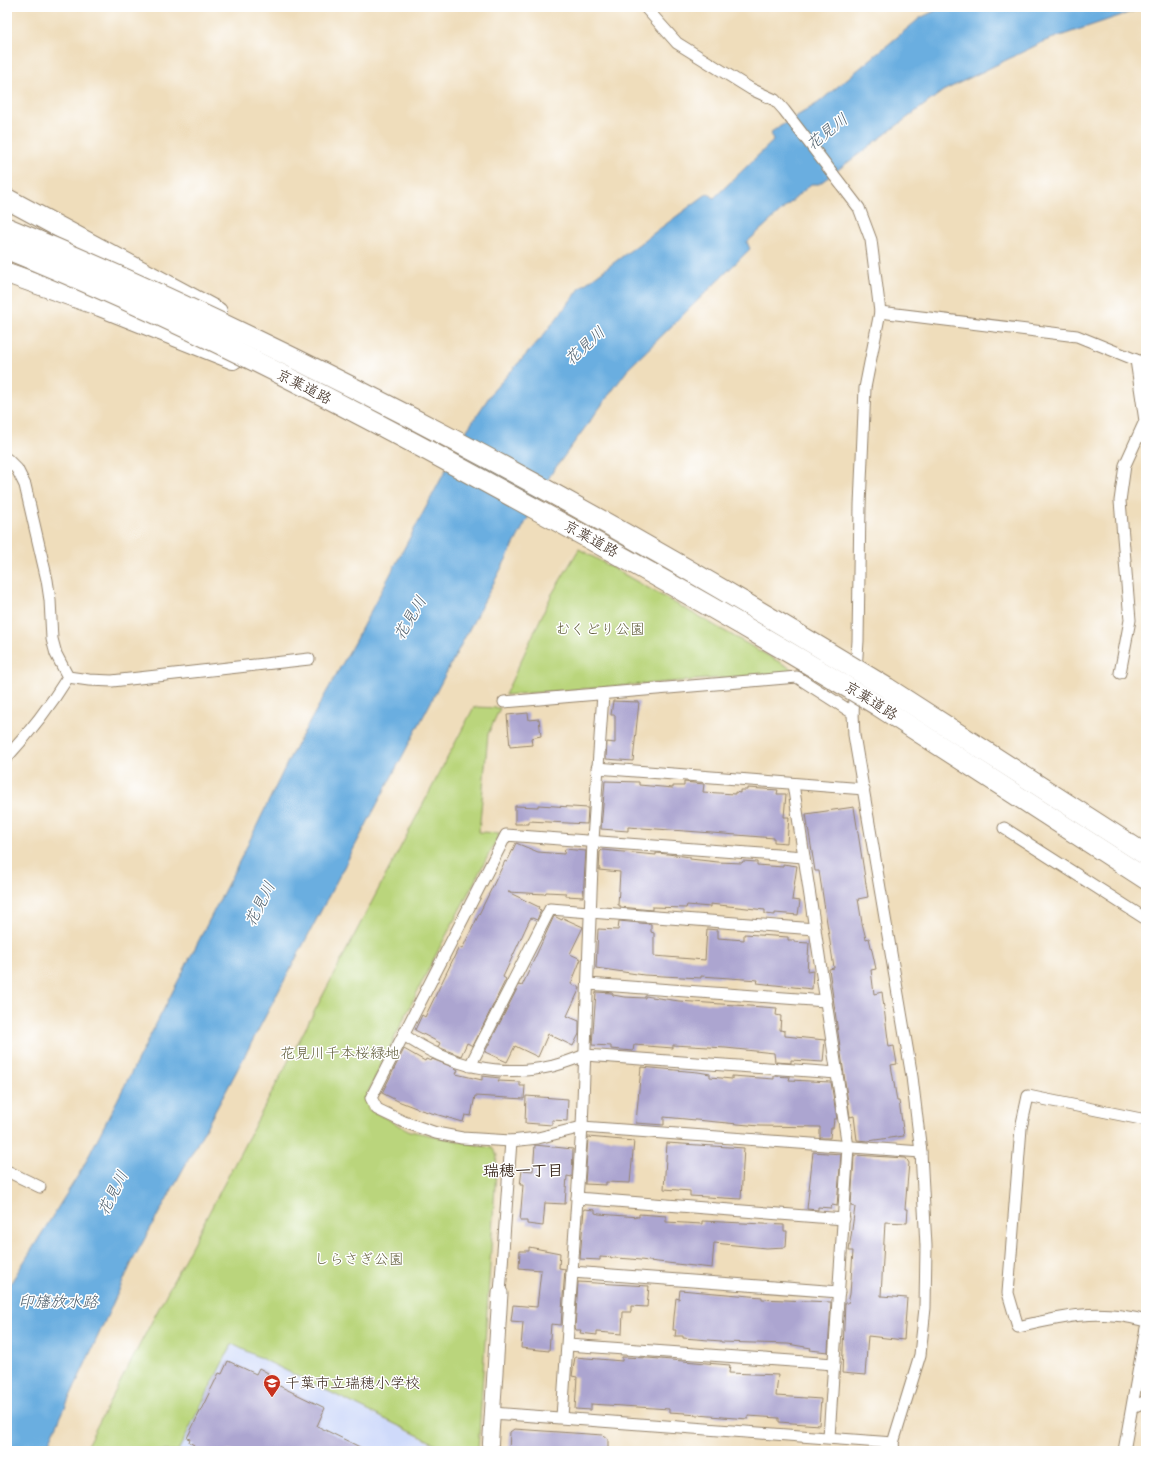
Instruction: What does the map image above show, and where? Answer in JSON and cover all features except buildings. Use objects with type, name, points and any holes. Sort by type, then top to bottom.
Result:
[{"type":"highway","points":[[7,199],[143,273],[264,336],[381,403]]},
{"type":"highway","name":"京葉道路","points":[[7,228],[67,253],[242,333],[381,403],[638,541],[887,688],[1146,855]]},
{"type":"highway","name":"京葉道路","points":[[7,249],[66,273],[235,351],[372,421],[628,559],[723,613],[877,705],[1146,879]]},
{"type":"highway","points":[[7,273],[100,306],[226,357],[372,421]]},
{"type":"street","points":[[493,1413],[829,1438],[893,1447],[920,1355],[925,1308],[926,1246],[921,1152],[912,1077],[854,735],[852,713],[858,641],[860,505],[865,388],[880,312],[871,240],[859,208],[775,100],[751,89],[677,43],[645,7]]},
{"type":"street","points":[[880,312],[1077,336],[1141,362],[1146,421],[1125,465],[1120,501],[1130,620],[1120,673]]},
{"type":"street","points":[[7,459],[18,469],[25,485],[48,587],[52,639],[56,654],[68,677]]},
{"type":"street","points":[[68,677],[112,681],[309,660]]},
{"type":"street","points":[[7,757],[53,701],[68,677]]},
{"type":"street","points":[[504,702],[797,677],[852,713]]},
{"type":"street","points":[[562,1417],[582,1127],[592,840],[603,694]]},
{"type":"street","points":[[597,768],[864,789]]},
{"type":"street","points":[[793,784],[848,1147],[829,1438]]},
{"type":"street","points":[[1004,828],[1146,919]]},
{"type":"street","points":[[804,857],[592,840],[506,835],[371,1098],[377,1109],[404,1122],[436,1133],[462,1138],[511,1141],[538,1138],[582,1127],[921,1152]]},
{"type":"street","points":[[470,1066],[550,909],[815,929]]},
{"type":"street","points":[[588,984],[826,1001]]},
{"type":"street","points":[[404,1035],[423,1048],[470,1066],[519,1071],[553,1066],[585,1055],[837,1073]]},
{"type":"street","points":[[1146,1120],[1028,1096],[1021,1128],[1008,1293],[1018,1327],[1067,1316],[1089,1313],[1123,1315],[1146,1321]]},
{"type":"street","points":[[490,1451],[511,1141]]},
{"type":"street","points":[[7,1171],[40,1187]]},
{"type":"street","points":[[577,1198],[844,1219]]},
{"type":"street","points":[[572,1272],[839,1292]]},
{"type":"street","points":[[1124,1451],[1134,1407],[1146,1328]]},
{"type":"street","points":[[568,1345],[834,1364]]},
{"type":"street","points":[[1134,1407],[1146,1401]]},
{"type":"shaded area","name":"千葉市立瑞穂小学校","points":[[232,1344],[448,1451],[178,1451]]},
{"type":"green space","name":"むくどり公園","points":[[579,549],[797,672],[505,695],[552,594]]},
{"type":"green space","name":"しらさぎ公園","points":[[474,707],[500,708],[488,734],[479,832],[500,833],[429,968],[367,1094],[368,1109],[410,1131],[492,1148],[497,1155],[478,1451],[450,1451],[232,1344],[178,1451],[84,1451]]},
{"type":"water","name":"印旛放水路","points":[[943,7],[1146,7],[1045,41],[943,91],[819,184],[811,184],[747,242],[750,249],[629,368],[551,474],[224,1095],[133,1260],[45,1451],[7,1451],[7,1289],[82,1169],[245,850],[290,757],[350,650],[467,430],[493,391],[542,337],[581,287],[708,193],[714,198],[773,141],[771,132],[818,103],[920,18]]},
{"type":"place","name":"千葉市立瑞穂小学校","points":[[272,1398]]},
{"type":"district","name":"瑞穂一丁目","points":[[523,1171]]},
{"type":"water label","name":"花見川","points":[[827,132]]},
{"type":"water label","name":"花見川","points":[[585,346]]},
{"type":"water label","name":"花見川","points":[[410,618]]},
{"type":"water label","name":"花見川","points":[[260,904]]},
{"type":"water label","name":"花見川","points":[[113,1193]]},
{"type":"park label","name":"花見川千本桜緑地","points":[[340,1053]]}]
